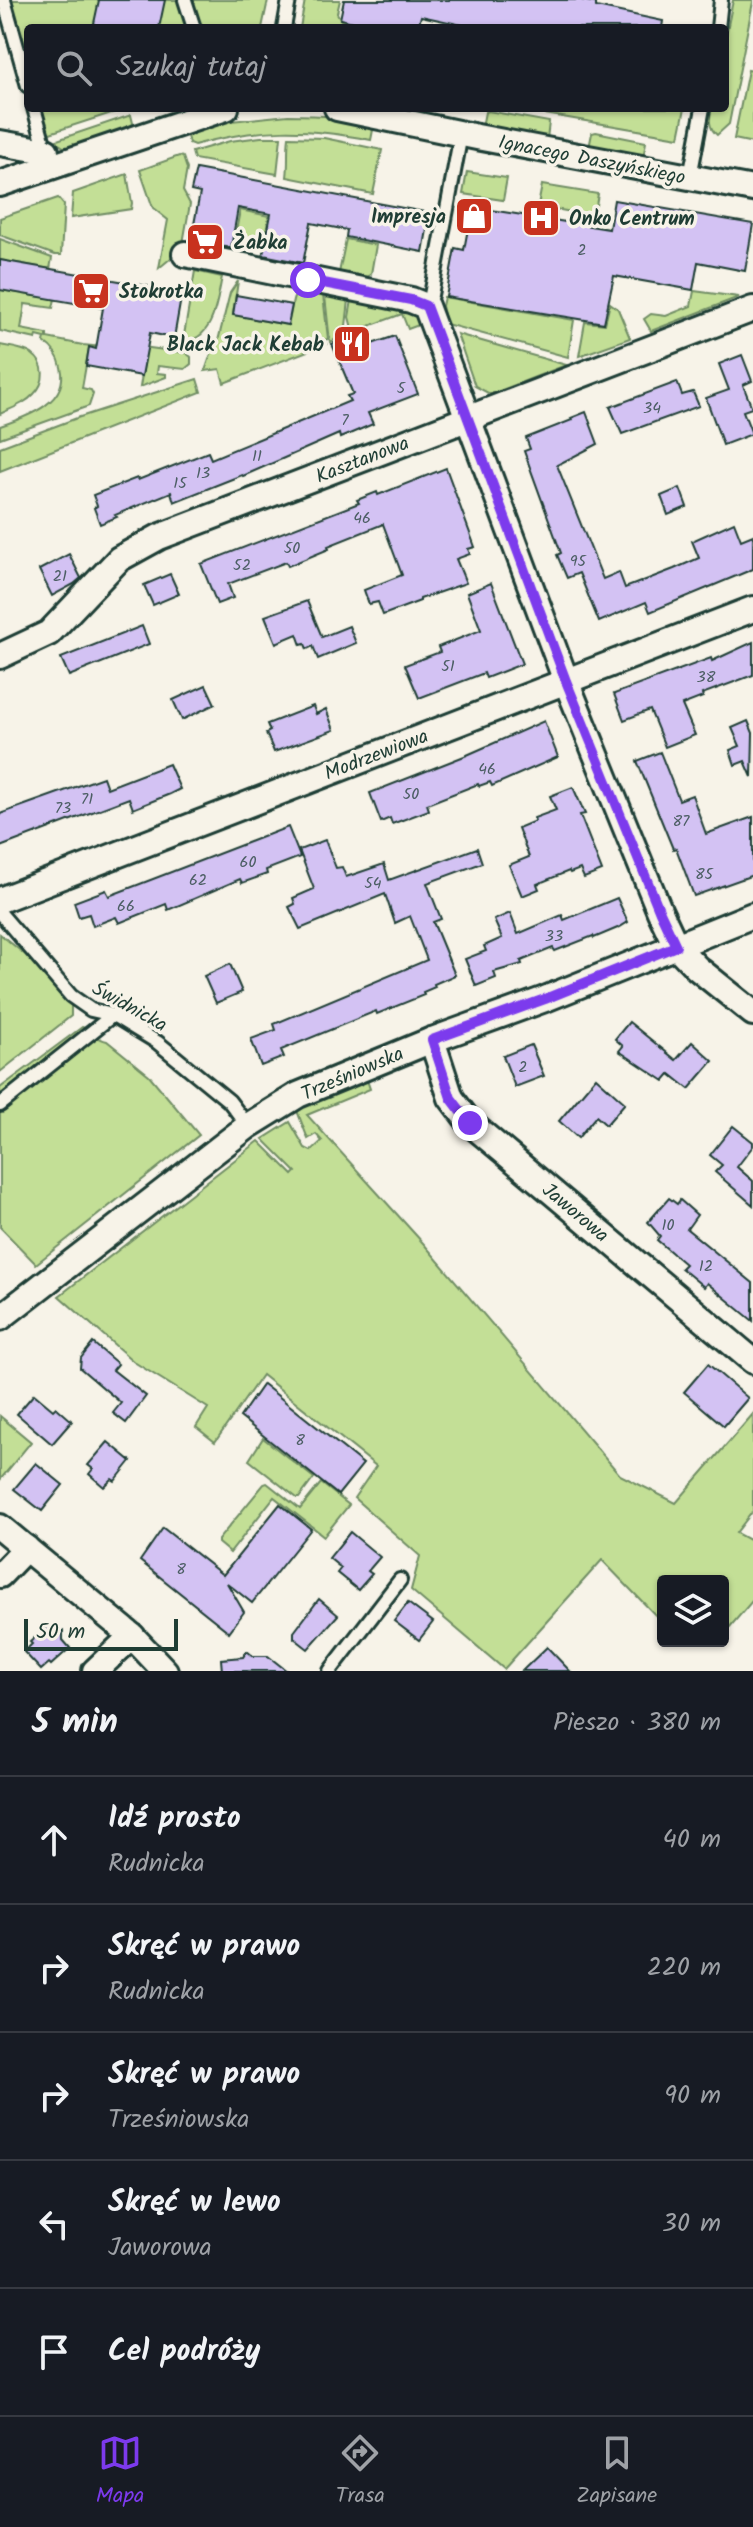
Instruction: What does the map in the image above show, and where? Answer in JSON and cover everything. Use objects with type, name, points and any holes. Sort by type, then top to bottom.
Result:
[{"type":"street","points":[[0,184],[49,159],[209,112]]},
{"type":"street","name":"Ignacego Daszyńskiego","points":[[356,112],[753,189]]},
{"type":"street","points":[[0,143],[49,159]]},
{"type":"street","points":[[185,254],[411,300],[426,306],[566,681],[660,912],[676,946],[697,968],[753,1013]]},
{"type":"street","name":"Kasztanowa","points":[[0,656],[49,633],[119,559],[159,537],[753,309]]},
{"type":"street","name":"Modrzewiowa","points":[[0,900],[753,609]]},
{"type":"street","name":"Trześniowska","points":[[0,1318],[248,1126],[310,1089],[753,915]]},
{"type":"street","name":"Jaworowa","points":[[432,1040],[451,1098],[470,1123],[753,1361]]},
{"type":"street","points":[[0,1527],[132,1636],[165,1671]]},
{"type":"street","points":[[0,1575],[26,1548]]},
{"type":"street","points":[[95,1671],[132,1636]]},
{"type":"lane","points":[[4,0],[24,72]]},
{"type":"lane","points":[[185,0],[193,24]]},
{"type":"lane","points":[[285,24],[289,0]]},
{"type":"lane","points":[[718,24],[721,0]]},
{"type":"lane","points":[[35,112],[49,159]]},
{"type":"lane","points":[[690,177],[702,112]]},
{"type":"lane","points":[[426,306],[442,242],[461,134]]},
{"type":"lane","name":"Świdnicka","points":[[0,913],[71,996],[91,1010],[113,1015],[157,1042],[229,1101],[248,1126]]},
{"type":"lane","points":[[0,1105],[113,1015]]},
{"type":"lane","points":[[330,1671],[400,1580]]},
{"type":"green space","points":[[11,0],[268,0],[263,24],[24,24],[24,47]]},
{"type":"green space","points":[[305,0],[340,0],[337,13],[341,20],[358,24],[301,24]]},
{"type":"green space","points":[[733,0],[753,0],[729,124],[717,135],[711,126],[711,112],[729,112],[728,24]]},
{"type":"green space","points":[[748,70],[753,71],[753,143],[734,139]]},
{"type":"green space","points":[[41,112],[115,112],[47,134]]},
{"type":"green space","points":[[485,112],[549,122],[547,139],[482,127]]},
{"type":"green space","points":[[533,112],[684,112],[679,137]]},
{"type":"green space","points":[[131,115],[133,123],[129,130],[67,149],[54,141]]},
{"type":"green space","points":[[288,115],[356,121],[373,130],[371,140],[282,131],[240,135],[194,145],[189,143],[186,133],[221,122]]},
{"type":"green space","points":[[592,133],[646,142],[643,158],[589,148]]},
{"type":"green space","points":[[281,137],[277,174],[194,159],[192,152],[230,141]]},
{"type":"green space","points":[[289,137],[324,138],[382,150],[373,194],[287,177]]},
{"type":"green space","points":[[183,157],[187,169],[183,191],[190,204],[182,249],[159,268],[168,220],[153,208],[140,170]]},
{"type":"green space","points":[[467,172],[507,178],[503,200],[463,194]]},
{"type":"green space","points":[[127,174],[131,209],[71,218],[73,193]]},
{"type":"green space","points":[[542,185],[598,194],[594,216],[538,206]]},
{"type":"green space","points":[[58,198],[64,205],[61,255],[0,235],[0,218]]},
{"type":"green space","points":[[240,210],[269,216],[263,247],[234,242]]},
{"type":"green space","points":[[0,239],[52,258],[50,269],[0,260]]},
{"type":"green space","points":[[346,239],[376,245],[371,274],[365,278],[339,273]]},
{"type":"green space","points":[[195,271],[222,277],[208,327],[193,339],[183,341]]},
{"type":"green space","points":[[238,281],[233,315],[288,325],[293,300],[298,293],[323,295],[326,344],[224,383],[220,369],[205,371],[218,341],[230,293]]},
{"type":"green space","points":[[0,290],[55,299],[53,308],[25,304],[21,329],[83,345],[102,347],[121,344],[186,353],[191,357],[191,364],[185,369],[158,366],[157,373],[166,374],[166,377],[140,387],[145,357],[89,348],[82,388],[91,390],[93,394],[89,406],[0,438],[0,426],[44,407],[59,390],[62,380],[59,360],[44,342],[45,338],[0,331]]},
{"type":"green space","points":[[694,291],[739,297],[651,331],[644,319],[651,314],[666,316],[691,306]]},
{"type":"green space","points":[[325,296],[349,300],[346,326],[349,334],[330,342]]},
{"type":"green space","points":[[444,297],[574,320],[568,357],[446,324],[442,306]]},
{"type":"green space","points":[[352,300],[412,312],[424,323],[408,329],[402,314],[353,332],[349,317]]},
{"type":"green space","points":[[610,303],[618,309],[630,338],[579,356],[585,322],[605,324]]},
{"type":"green space","points":[[457,334],[566,365],[488,393],[475,386]]},
{"type":"green space","points":[[0,345],[32,354],[40,363],[43,373],[41,384],[30,397],[0,414]]},
{"type":"green space","points":[[197,379],[201,392],[0,471],[0,447]]},
{"type":"green space","points":[[0,934],[28,957],[71,1005],[71,1016],[0,1072]]},
{"type":"green space","points":[[82,1027],[107,1041],[149,1075],[199,1135],[36,1264],[0,1227],[0,1088]]},
{"type":"green space","points":[[362,1079],[367,1080],[370,1089],[307,1115],[423,1243],[620,1475],[676,1503],[753,1414],[753,1511],[736,1533],[753,1542],[753,1600],[729,1628],[729,1575],[657,1575],[657,1617],[602,1560],[504,1669],[411,1590],[420,1556],[354,1498],[376,1466],[262,1375],[215,1442],[196,1427],[208,1408],[134,1362],[59,1296],[259,1141],[293,1175],[296,1172],[263,1139],[290,1122],[305,1148],[311,1151],[322,1141],[316,1134],[308,1139],[296,1108]]},
{"type":"green space","points":[[0,1416],[31,1442],[0,1480]]},
{"type":"green space","points":[[263,1438],[314,1478],[299,1498],[249,1460]]},
{"type":"green space","points":[[267,1483],[300,1509],[321,1483],[349,1505],[324,1536],[274,1497],[230,1553],[218,1540]]},
{"type":"building","points":[[99,0],[165,0],[160,24],[94,24]]},
{"type":"building","points":[[344,0],[581,0],[596,3],[596,7],[663,21],[663,24],[458,24],[421,16],[419,24],[363,24],[340,19]]},
{"type":"building","points":[[196,169],[430,213],[423,252],[346,237],[347,230],[311,223],[303,263],[263,255],[271,214],[238,208],[231,248],[191,240],[200,193],[191,191]]},
{"type":"building","points":[[614,200],[753,224],[745,271],[698,262],[693,290],[614,276],[604,323],[446,297],[455,248],[464,250],[472,207],[609,229]]},
{"type":"building","points":[[0,260],[182,292],[174,338],[150,333],[142,376],[86,366],[89,347],[96,349],[103,308],[0,290]]},
{"type":"building","points":[[236,295],[292,305],[288,325],[233,315]]},
{"type":"building","points":[[366,329],[372,344],[395,336],[418,394],[368,413],[373,424],[340,438],[339,434],[174,502],[171,492],[100,524],[93,495],[208,452],[211,459],[350,401],[347,396],[353,394],[332,344]]},
{"type":"building","points":[[742,355],[752,381],[743,385],[752,408],[743,411],[752,434],[723,445],[706,398],[729,390],[719,364]]},
{"type":"building","points":[[677,382],[682,395],[693,392],[699,406],[622,434],[610,407]]},
{"type":"building","points":[[586,412],[598,444],[557,465],[603,579],[619,572],[625,588],[674,569],[699,558],[692,541],[734,522],[741,540],[753,535],[753,569],[650,612],[646,602],[599,622],[579,573],[567,578],[524,451],[530,449],[526,438]]},
{"type":"building","points":[[446,468],[475,547],[468,549],[470,554],[456,559],[466,583],[383,615],[378,602],[369,604],[364,590],[402,575],[383,524],[288,566],[286,562],[228,584],[233,598],[217,604],[201,564],[359,503],[357,500],[377,492],[378,495]]},
{"type":"building","points":[[680,488],[687,507],[668,515],[661,496]]},
{"type":"building","points":[[69,554],[81,578],[52,596],[39,570]]},
{"type":"building","points":[[170,574],[179,594],[153,605],[144,585]]},
{"type":"building","points":[[491,583],[522,664],[486,678],[484,673],[419,698],[405,665],[440,652],[438,647],[481,630],[467,593]]},
{"type":"building","points":[[307,601],[322,637],[349,626],[356,643],[318,659],[313,646],[307,649],[305,644],[301,645],[297,634],[276,643],[265,616]]},
{"type":"building","points":[[142,626],[149,644],[69,676],[61,658]]},
{"type":"building","points":[[753,642],[753,675],[682,705],[695,735],[665,747],[650,710],[624,720],[614,694],[711,658],[712,661]]},
{"type":"building","points":[[206,685],[215,704],[182,720],[173,700]]},
{"type":"building","points":[[313,706],[316,714],[326,709],[334,730],[274,752],[266,733],[270,731],[267,724]]},
{"type":"building","points":[[544,721],[558,757],[492,786],[490,782],[478,784],[427,804],[429,810],[392,824],[390,818],[381,822],[370,793]]},
{"type":"building","points":[[748,721],[753,733],[752,777],[745,761],[735,765],[730,750],[740,746],[732,728]]},
{"type":"building","points":[[660,752],[679,800],[692,795],[706,834],[753,817],[753,875],[694,896],[637,761]]},
{"type":"building","points":[[169,764],[180,789],[170,794],[133,809],[129,798],[0,847],[0,814],[103,777],[107,788]]},
{"type":"building","points":[[573,787],[585,814],[580,815],[602,871],[584,878],[580,869],[569,871],[537,884],[539,889],[522,896],[509,865],[529,857],[518,828],[556,810],[550,796]]},
{"type":"building","points":[[288,827],[300,857],[266,870],[267,874],[242,883],[240,879],[168,910],[166,904],[119,923],[116,917],[93,926],[89,914],[79,917],[74,902],[106,890],[109,896]]},
{"type":"building","points":[[325,840],[336,868],[342,867],[346,877],[384,864],[389,880],[477,848],[482,863],[427,883],[441,919],[433,922],[455,975],[434,984],[435,987],[423,992],[424,995],[281,1050],[284,1057],[261,1066],[251,1039],[276,1030],[274,1024],[427,960],[410,916],[395,923],[385,894],[300,929],[289,907],[295,904],[293,898],[314,889],[299,850]]},
{"type":"building","points":[[617,898],[628,922],[620,927],[555,951],[553,948],[521,961],[522,964],[494,972],[496,978],[476,986],[465,959],[486,951],[484,946],[502,938],[494,920],[510,913],[518,934],[562,915],[564,920]]},
{"type":"building","points":[[230,964],[242,992],[216,1003],[204,976]]},
{"type":"building","points":[[629,1022],[676,1060],[692,1042],[713,1061],[689,1089],[670,1074],[664,1081],[619,1051],[623,1046],[615,1039]]},
{"type":"building","points":[[531,1045],[544,1076],[515,1087],[503,1056]]},
{"type":"building","points":[[596,1077],[625,1103],[606,1125],[596,1116],[578,1138],[559,1121]]},
{"type":"building","points":[[733,1126],[753,1142],[737,1167],[753,1181],[753,1205],[715,1172],[722,1165],[710,1155]]},
{"type":"building","points":[[669,1198],[677,1204],[680,1200],[697,1215],[687,1229],[753,1283],[753,1321],[707,1283],[704,1287],[681,1268],[685,1264],[657,1240],[660,1236],[648,1222]]},
{"type":"building","points":[[93,1343],[118,1364],[113,1370],[146,1396],[126,1423],[113,1413],[121,1403],[80,1368],[81,1358]]},
{"type":"building","points":[[708,1364],[748,1398],[724,1426],[684,1392]]},
{"type":"building","points":[[263,1384],[363,1464],[338,1495],[240,1417]]},
{"type":"building","points":[[34,1394],[72,1421],[52,1444],[17,1414]]},
{"type":"building","points":[[108,1442],[131,1461],[115,1481],[112,1479],[104,1487],[89,1474],[93,1469],[88,1465]]},
{"type":"building","points":[[36,1463],[63,1485],[42,1511],[14,1489]]},
{"type":"building","points":[[280,1504],[311,1529],[252,1603],[227,1583],[244,1612],[229,1632],[140,1561],[163,1528],[223,1575]]},
{"type":"building","points":[[350,1532],[380,1557],[368,1571],[372,1574],[358,1590],[337,1573],[341,1568],[329,1558]]},
{"type":"building","points":[[319,1599],[338,1615],[308,1649],[294,1638],[294,1632]]},
{"type":"building","points":[[408,1603],[433,1622],[419,1640],[394,1621]]},
{"type":"building","points":[[49,1625],[55,1631],[63,1631],[63,1640],[70,1648],[41,1670],[24,1652]]},
{"type":"building","points":[[547,1647],[570,1671],[522,1671]]},
{"type":"building","points":[[247,1651],[253,1656],[268,1656],[287,1671],[222,1671],[221,1659],[243,1657]]},
{"type":"place","name":"Impresja","points":[[474,216]]},
{"type":"place","name":"Onko Centrum","points":[[541,218]]},
{"type":"place","name":"Żabka","points":[[205,242]]},
{"type":"place","name":"Stokrotka","points":[[91,291]]},
{"type":"place","name":"Black Jack Kebab","points":[[352,344]]},
{"type":"route","points":[[308,280],[411,300],[426,306],[566,681],[676,946],[432,1040],[451,1098],[470,1123]]}]
